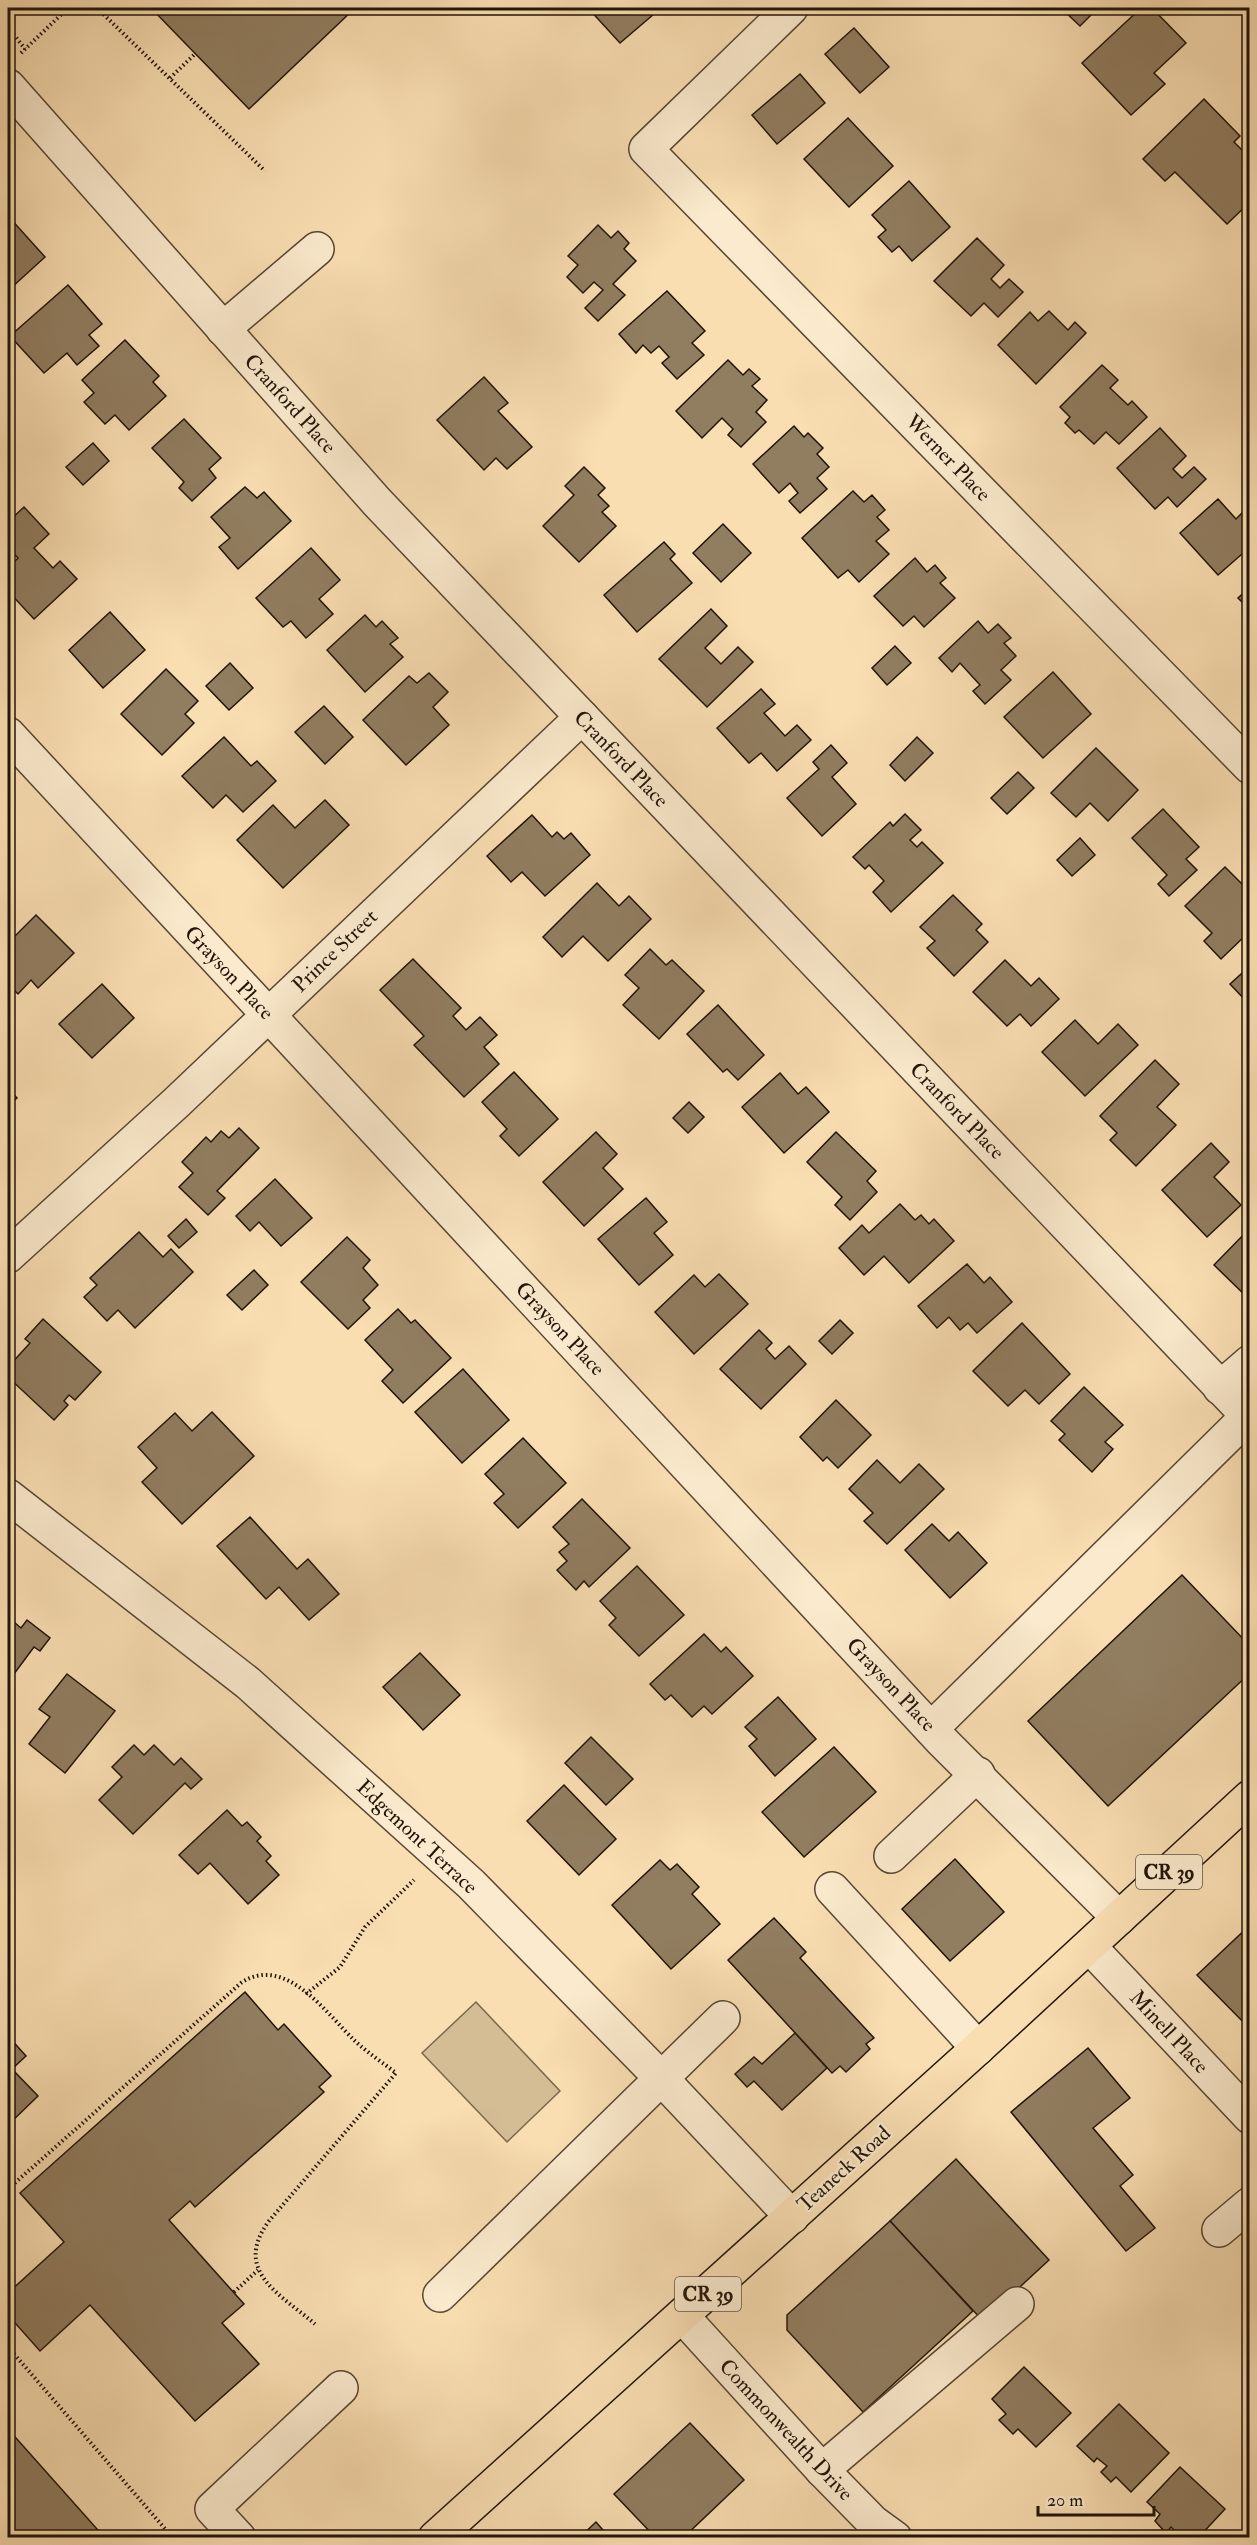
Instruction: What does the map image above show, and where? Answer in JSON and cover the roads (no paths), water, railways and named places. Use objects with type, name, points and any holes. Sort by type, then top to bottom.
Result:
[{"type":"main road","name":"Teaneck Road","points":[[435,2538],[683,2317],[1250,1797]]},
{"type":"street","name":"Werner Place","points":[[791,8],[646,149],[1250,767]]},
{"type":"street","name":"Cranford Place","points":[[10,73],[223,329],[377,502],[1249,1417]]},
{"type":"street","points":[[223,329],[317,249]]},
{"type":"street","name":"Prince Street","points":[[8,1256],[268,1015],[582,717]]},
{"type":"street","name":"Grayson Place","points":[[8,734],[932,1729],[1119,1918]]},
{"type":"street","points":[[1220,1388],[1250,1362]]},
{"type":"street","points":[[932,1729],[1249,1417]]},
{"type":"street","name":"Edgemont Terrace","points":[[8,1496],[248,1683],[439,1856],[479,1893],[662,2078],[792,2217]]},
{"type":"street","points":[[891,1856],[978,1774]]},
{"type":"street","points":[[832,1888],[978,2048]]},
{"type":"street","name":"Minell Place","points":[[1089,1946],[1250,2117]]},
{"type":"street","points":[[440,2295],[723,2018]]},
{"type":"street","points":[[1219,2230],[1250,2204]]},
{"type":"street","points":[[822,2470],[1017,2304]]},
{"type":"street","name":"Commonwealth Drive","points":[[683,2317],[822,2470],[873,2522],[895,2538]]},
{"type":"street","points":[[239,2538],[212,2509],[341,2388]]}]
